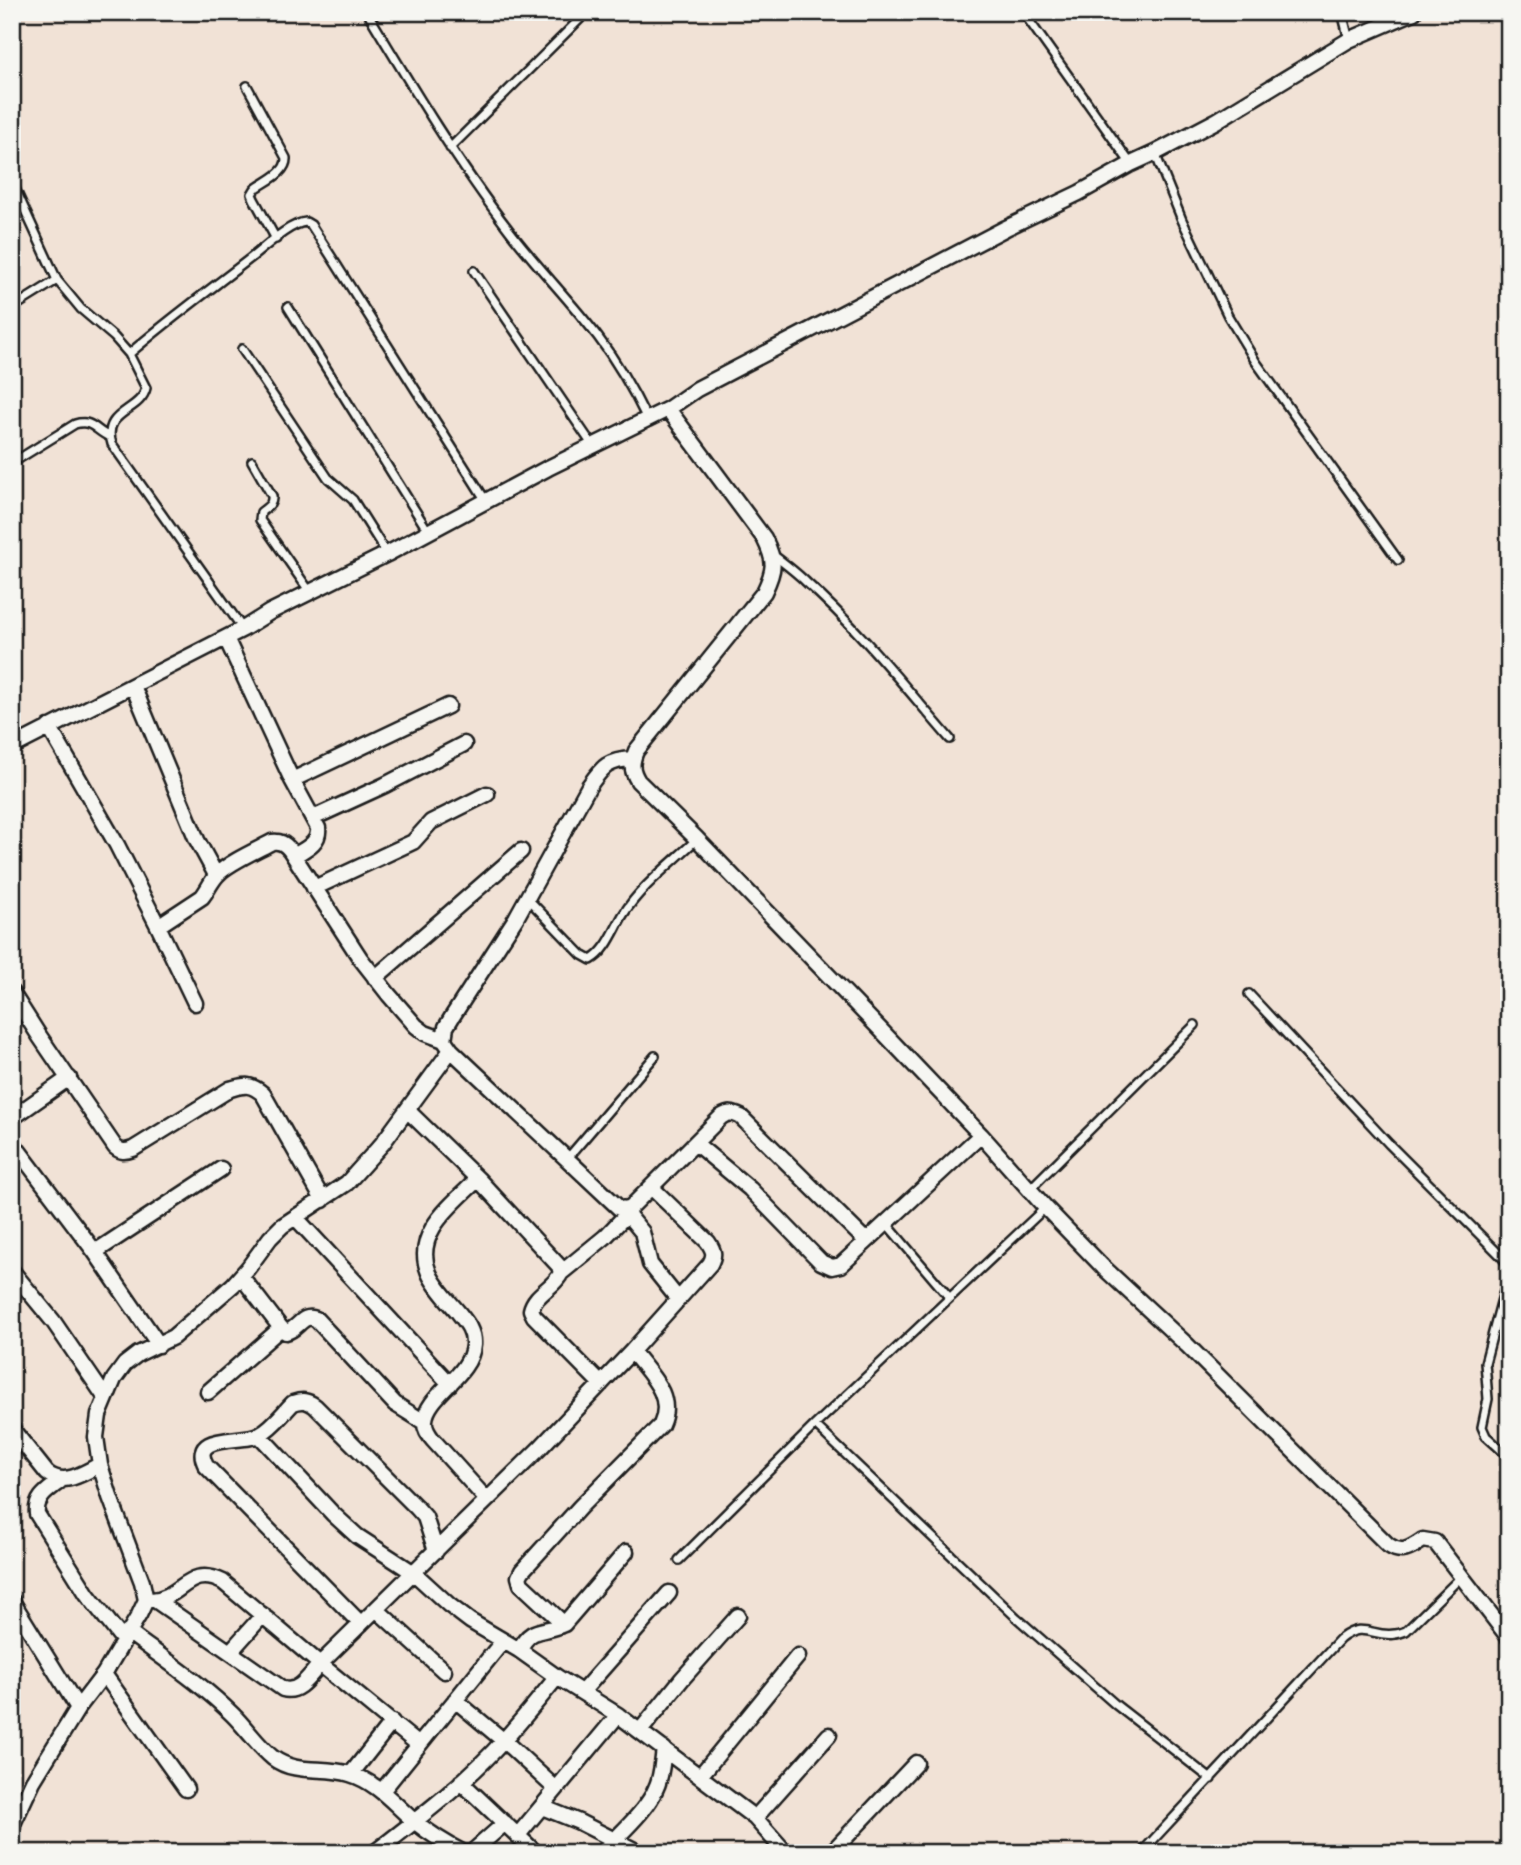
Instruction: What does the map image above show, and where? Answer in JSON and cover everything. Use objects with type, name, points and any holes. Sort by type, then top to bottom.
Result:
[{"type":"street","points":[[12,747],[226,638],[270,612],[387,554],[548,468],[667,409],[697,389],[1216,121],[1349,40],[1414,12]]},
{"type":"street","points":[[667,409],[764,538],[772,554],[773,567],[764,592],[636,751],[632,759],[632,772],[1103,1266],[1187,1345],[1388,1545],[1401,1551],[1408,1550],[1423,1540],[1435,1542],[1509,1638]]},
{"type":"street","points":[[226,638],[292,780],[318,828],[316,842],[294,856]]},
{"type":"street","points":[[133,685],[197,841],[216,875]]},
{"type":"street","points":[[292,780],[449,706]]},
{"type":"street","points":[[49,727],[117,845],[195,1003]]},
{"type":"street","points":[[313,818],[464,744]]},
{"type":"street","points":[[632,759],[616,760],[600,769],[527,898],[446,1027],[448,1045],[407,1110],[365,1164],[347,1183],[270,1238],[241,1276],[187,1326],[159,1345],[138,1354],[125,1364],[114,1379],[99,1415],[96,1437],[100,1465],[124,1537],[150,1600],[283,1689],[290,1691],[298,1688],[601,1384],[710,1264],[714,1251],[708,1242],[651,1188]]},
{"type":"street","points":[[314,888],[414,842],[430,822],[487,794]]},
{"type":"street","points":[[158,926],[202,897],[216,875],[224,869],[272,842],[284,844],[375,978],[416,1026],[448,1045],[625,1211],[642,1232],[650,1264],[678,1300]]},
{"type":"street","points":[[375,978],[521,851]]},
{"type":"street","points":[[12,993],[115,1147],[121,1152],[133,1149],[230,1090],[244,1085],[255,1087],[263,1094],[323,1200]]},
{"type":"street","points":[[12,1118],[69,1078]]},
{"type":"street","points":[[407,1110],[478,1179],[559,1266],[561,1273]]},
{"type":"street","points":[[601,1384],[534,1315],[532,1304],[561,1273],[605,1237],[625,1211],[727,1113],[741,1117],[866,1241]]},
{"type":"street","points":[[695,1143],[750,1189],[821,1262],[832,1267],[841,1265],[981,1135]]},
{"type":"street","points":[[12,1142],[95,1252],[159,1345]]},
{"type":"street","points":[[95,1252],[221,1169]]},
{"type":"street","points":[[478,1179],[438,1219],[427,1237],[424,1258],[429,1275],[471,1327],[474,1344],[471,1357],[432,1403],[424,1422],[433,1440],[487,1500]]},
{"type":"street","points":[[296,1217],[450,1384]]},
{"type":"street","points":[[12,1271],[53,1321],[105,1397]]},
{"type":"street","points":[[241,1276],[286,1332],[305,1318],[316,1318],[395,1404],[424,1422]]},
{"type":"street","points":[[208,1392],[281,1328]]},
{"type":"street","points":[[564,1623],[521,1584],[519,1577],[580,1507],[661,1425],[666,1404],[663,1392],[632,1351]]},
{"type":"street","points":[[361,1624],[206,1466],[202,1459],[208,1444],[259,1435],[293,1404],[308,1401],[425,1517],[436,1551]]},
{"type":"street","points":[[12,1429],[54,1478],[67,1479],[100,1465]]},
{"type":"street","points":[[259,1435],[357,1536],[414,1573],[449,1605],[618,1715],[701,1776],[755,1818],[786,1853]]},
{"type":"street","points":[[60,1480],[39,1499],[37,1514],[87,1594],[126,1636],[194,1681],[232,1714],[272,1757],[284,1765],[351,1774],[368,1782],[415,1821],[464,1853]]},
{"type":"street","points":[[519,1650],[525,1637],[533,1632],[564,1623],[626,1552]]},
{"type":"street","points":[[14,1818],[33,1781],[78,1708],[104,1674],[150,1600],[165,1598],[204,1575],[223,1581],[419,1745]]},
{"type":"street","points":[[582,1692],[669,1593]]},
{"type":"street","points":[[12,1601],[78,1708]]},
{"type":"street","points":[[376,1609],[444,1671]]},
{"type":"street","points":[[230,1652],[263,1615]]},
{"type":"street","points":[[640,1731],[738,1616]]},
{"type":"street","points":[[382,1791],[503,1641]]},
{"type":"street","points":[[701,1776],[798,1656]]},
{"type":"street","points":[[104,1674],[186,1788]]},
{"type":"street","points":[[373,1853],[461,1782],[504,1741],[557,1677]]},
{"type":"street","points":[[455,1700],[556,1789]]},
{"type":"street","points":[[518,1835],[618,1715]]},
{"type":"street","points":[[351,1774],[391,1722]]},
{"type":"street","points":[[755,1818],[829,1735]]},
{"type":"street","points":[[602,1853],[648,1802],[656,1788],[664,1749]]},
{"type":"street","points":[[831,1853],[916,1763]]},
{"type":"street","points":[[461,1782],[536,1853]]},
{"type":"street","points":[[542,1807],[640,1853]]},
{"type":"street","points":[[471,1853],[505,1822]]},
{"type":"lane","points":[[367,12],[482,195],[598,336],[629,383],[647,419]]},
{"type":"lane","points":[[450,148],[587,12]]},
{"type":"lane","points":[[1023,12],[1131,164]]},
{"type":"lane","points":[[1342,12],[1349,40]]},
{"type":"lane","points":[[247,86],[286,158],[287,164],[283,170],[255,189],[252,194],[276,239]]},
{"type":"lane","points":[[1155,153],[1182,220],[1228,316],[1256,362],[1398,560]]},
{"type":"lane","points":[[12,182],[57,280],[81,309],[114,337],[129,354],[144,383],[144,396],[114,421],[110,428],[112,444],[243,629]]},
{"type":"lane","points":[[129,354],[276,239],[301,222],[306,222],[311,225],[486,502]]},
{"type":"lane","points":[[474,271],[593,446]]},
{"type":"lane","points":[[12,308],[57,280]]},
{"type":"lane","points":[[288,307],[429,532]]},
{"type":"lane","points":[[242,349],[328,478],[352,500],[387,554]]},
{"type":"lane","points":[[12,463],[75,424],[90,423],[103,434],[110,436]]},
{"type":"lane","points":[[252,461],[273,501],[261,512],[260,520],[310,592]]},
{"type":"lane","points":[[772,554],[807,582],[839,613],[950,739]]},
{"type":"lane","points":[[527,898],[582,955],[591,960],[609,941],[625,912],[638,896],[697,839]]},
{"type":"lane","points":[[1249,994],[1380,1135],[1507,1263],[1509,1271],[1485,1363],[1488,1399],[1482,1427],[1486,1436],[1509,1457]]},
{"type":"lane","points":[[1030,1190],[1195,1025]]},
{"type":"lane","points":[[567,1159],[655,1056]]},
{"type":"lane","points":[[679,1560],[815,1424],[1045,1207]]},
{"type":"lane","points":[[886,1223],[949,1297]]},
{"type":"lane","points":[[815,1424],[1017,1618],[1115,1705],[1211,1779]]},
{"type":"lane","points":[[1141,1853],[1340,1639],[1349,1632],[1364,1629],[1394,1635],[1406,1631],[1461,1577]]}]
